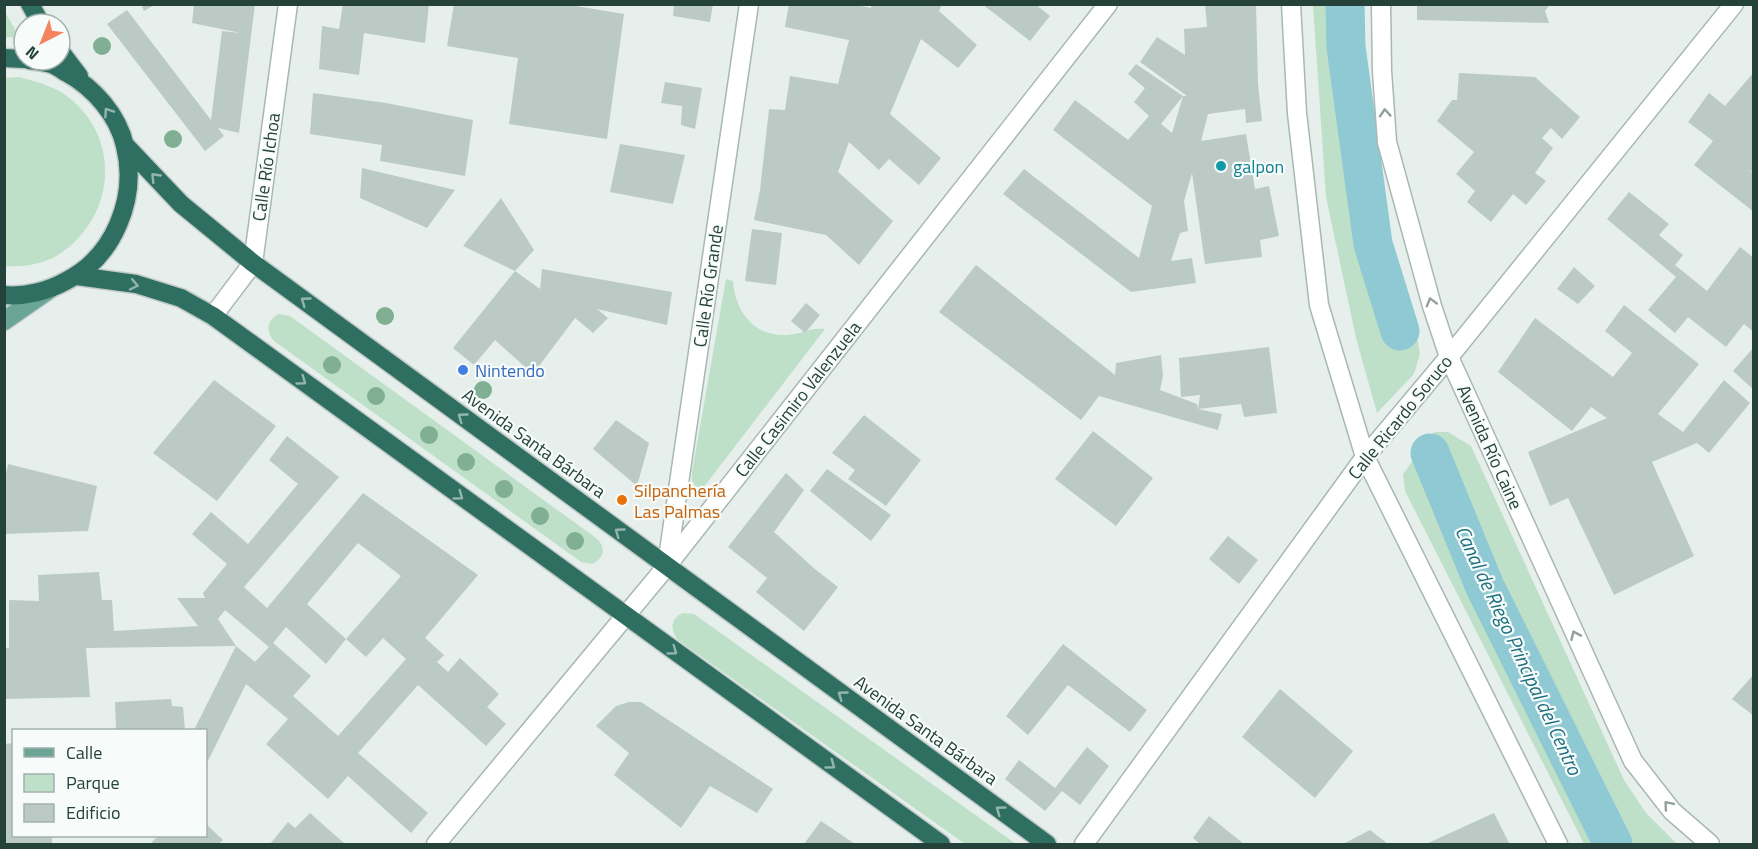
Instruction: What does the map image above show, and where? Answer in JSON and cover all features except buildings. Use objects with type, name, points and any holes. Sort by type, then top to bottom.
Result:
[{"type":"highway","points":[[4,295],[12,296],[50,289],[77,276],[104,250],[122,218],[129,182],[125,145],[110,111],[72,67]]},
{"type":"highway","points":[[65,72],[84,83]]},
{"type":"highway","name":"Avenida Santa Bárbara","points":[[125,145],[182,204],[253,262],[666,567],[1047,844]]},
{"type":"highway","points":[[77,276],[136,284],[181,298],[213,316],[941,844]]},
{"type":"main road","points":[[4,321],[50,289]]},
{"type":"street","name":"Calle Río Ichoa","points":[[213,316],[253,262],[288,4]]},
{"type":"street","name":"Calle Río Grande","points":[[666,567],[749,4]]},
{"type":"street","name":"Calle Casimiro Valenzuela","points":[[436,844],[666,567],[1108,4]]},
{"type":"street","points":[[1291,4],[1297,113],[1319,305],[1365,457],[1558,844]]},
{"type":"street","name":"Avenida Río Caine","points":[[1381,4],[1382,71],[1387,142],[1432,306],[1449,357],[1633,761],[1672,811],[1710,844]]},
{"type":"street","name":"Calle Ricardo Soruco","points":[[1084,844],[1365,457],[1449,357],[1734,4]]},
{"type":"green space","points":[[1313,5],[1353,5],[1352,32],[1364,141],[1387,246],[1416,329],[1420,354],[1414,374],[1377,413],[1356,338],[1326,197]]},
{"type":"green space","points":[[5,12],[12,24],[12,37],[5,37]]},
{"type":"green space","points":[[19,77],[61,92],[73,101],[89,119],[99,139],[104,160],[104,182],[100,203],[90,223],[76,240],[58,255],[45,261],[25,266],[4,266],[5,78]]},
{"type":"green space","points":[[726,279],[733,281],[742,312],[756,327],[765,332],[787,335],[825,329],[702,488],[695,486],[692,481],[692,472]]},
{"type":"green space","points":[[279,314],[290,316],[596,538],[603,549],[599,559],[592,564],[581,562],[274,341],[269,326],[272,319]]},
{"type":"green space","points":[[1434,432],[1448,432],[1471,446],[1624,780],[1646,813],[1677,844],[1584,844],[1405,491],[1403,474]]},
{"type":"green space","points":[[683,613],[694,614],[1016,844],[965,844],[678,640],[673,625],[676,618]]},
{"type":"waterway","name":"Canal de Riego Principal del Centro","points":[[1345,4],[1346,47],[1373,244],[1400,331]]},
{"type":"waterway","name":"Canal de Riego Principal del Centro","points":[[1430,453],[1485,587],[1613,844]]},
{"type":"place","name":"galpon","points":[[1221,166]]},
{"type":"place","name":"Nintendo","points":[[463,370]]},
{"type":"place","name":"Silpanchería Las Palmas","points":[[622,500]]}]
